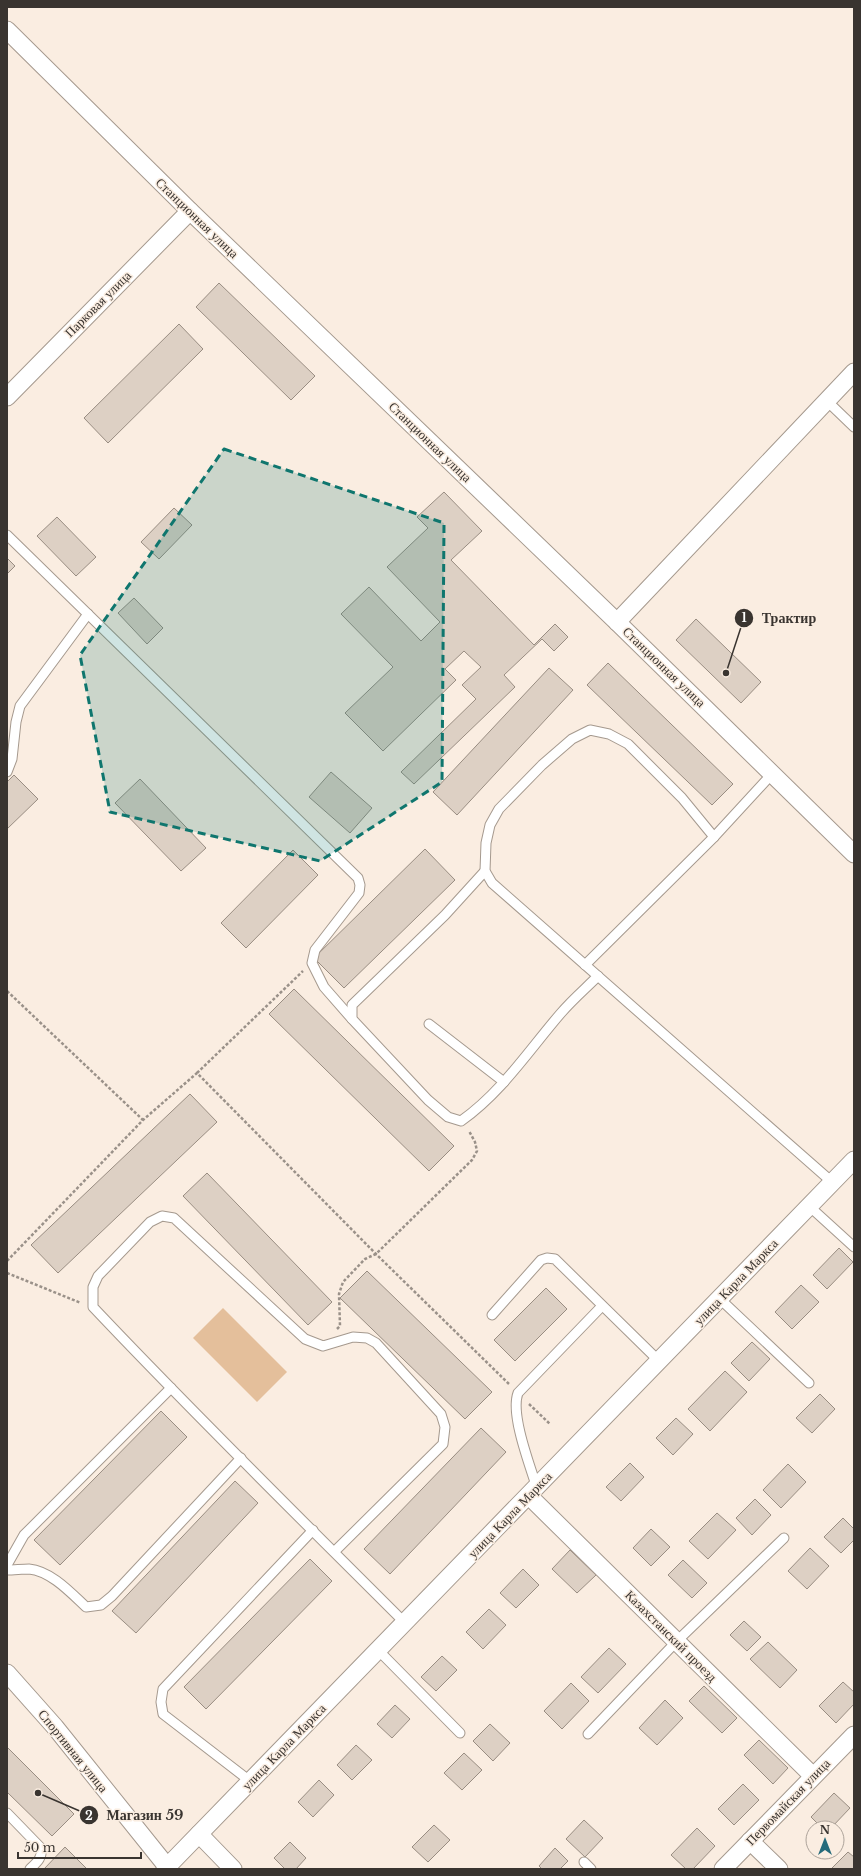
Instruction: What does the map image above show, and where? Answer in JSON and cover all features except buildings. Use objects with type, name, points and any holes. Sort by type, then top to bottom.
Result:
[{"type":"street","name":"Станционная улица","points":[[7,30],[190,211],[617,622],[854,854]]},
{"type":"street","name":"Парковая улица","points":[[7,397],[190,211]]},
{"type":"street","points":[[617,622],[854,372]]},
{"type":"street","name":"улица Карла Маркса","points":[[167,1868],[404,1622],[533,1492],[854,1160]]},
{"type":"street","name":"Казахстанский проезд","points":[[533,1492],[677,1641],[813,1776]]},
{"type":"street","name":"Спортивная улица","points":[[7,1673],[55,1727],[167,1868]]},
{"type":"street","name":"Первомайская улица","points":[[723,1869],[854,1735]]},
{"type":"street","points":[[199,1834],[234,1869]]},
{"type":"street","points":[[750,1841],[778,1869]]},
{"type":"lane","points":[[827,401],[854,427]]},
{"type":"lane","points":[[7,535],[358,878],[360,885],[358,893],[315,950],[312,963],[324,987],[352,1019],[428,1100],[448,1117],[461,1121],[475,1111],[504,1082],[562,1012],[598,976]]},
{"type":"lane","points":[[7,772],[12,759],[16,722],[20,706],[88,614]]},
{"type":"lane","points":[[714,837],[682,798],[628,744],[609,734],[590,730],[572,739],[542,764],[499,809],[490,825],[486,849],[486,871],[492,883],[832,1182]]},
{"type":"lane","points":[[585,965],[714,837],[772,774]]},
{"type":"lane","points":[[352,1019],[352,1005],[445,915],[486,871]]},
{"type":"lane","points":[[429,1024],[504,1082]]},
{"type":"lane","points":[[809,1206],[854,1247]]},
{"type":"lane","points":[[334,1552],[442,1444],[445,1427],[441,1414],[376,1343],[367,1338],[353,1337],[323,1346],[305,1339],[174,1218],[162,1216],[150,1222],[98,1276],[93,1287],[93,1307],[171,1388],[313,1530],[334,1552],[404,1622]]},
{"type":"lane","points":[[492,1315],[541,1260],[547,1258],[555,1259],[659,1361]]},
{"type":"lane","points":[[720,1299],[809,1383]]},
{"type":"lane","points":[[533,1492],[522,1443],[516,1400],[518,1393],[602,1306]]},
{"type":"lane","points":[[7,1565],[24,1535],[171,1388]]},
{"type":"lane","points":[[7,1570],[30,1569],[43,1573],[59,1584],[86,1607],[101,1605],[112,1596],[241,1458]]},
{"type":"lane","points":[[250,1781],[163,1714],[161,1696],[163,1689],[313,1530]]},
{"type":"lane","points":[[588,1734],[677,1641],[784,1538]]},
{"type":"lane","points":[[378,1650],[460,1733]]},
{"type":"lane","points":[[7,1813],[41,1848],[42,1853],[40,1858],[30,1869]]},
{"type":"lane","points":[[584,1862],[591,1869]]},
{"type":"path","points":[[7,1261],[143,1120],[197,1073],[312,963]]},
{"type":"path","points":[[7,991],[143,1120]]},
{"type":"path","points":[[197,1073],[376,1254],[550,1424]]},
{"type":"path","points":[[323,1346],[340,1326],[339,1294],[343,1282],[365,1259],[376,1254],[472,1160],[477,1151],[475,1142],[461,1121]]},
{"type":"path","points":[[7,1273],[66,1298],[93,1307]]},
{"type":"highlighted area","points":[[224,449],[444,523],[442,782],[320,861],[110,812],[80,655]]},
{"type":"shaded area","points":[[223,1308],[287,1372],[257,1402],[193,1338]]},
{"type":"place","name":"Трактир","points":[[726,673]]},
{"type":"place","name":"Магазин 59","points":[[38,1793]]}]
